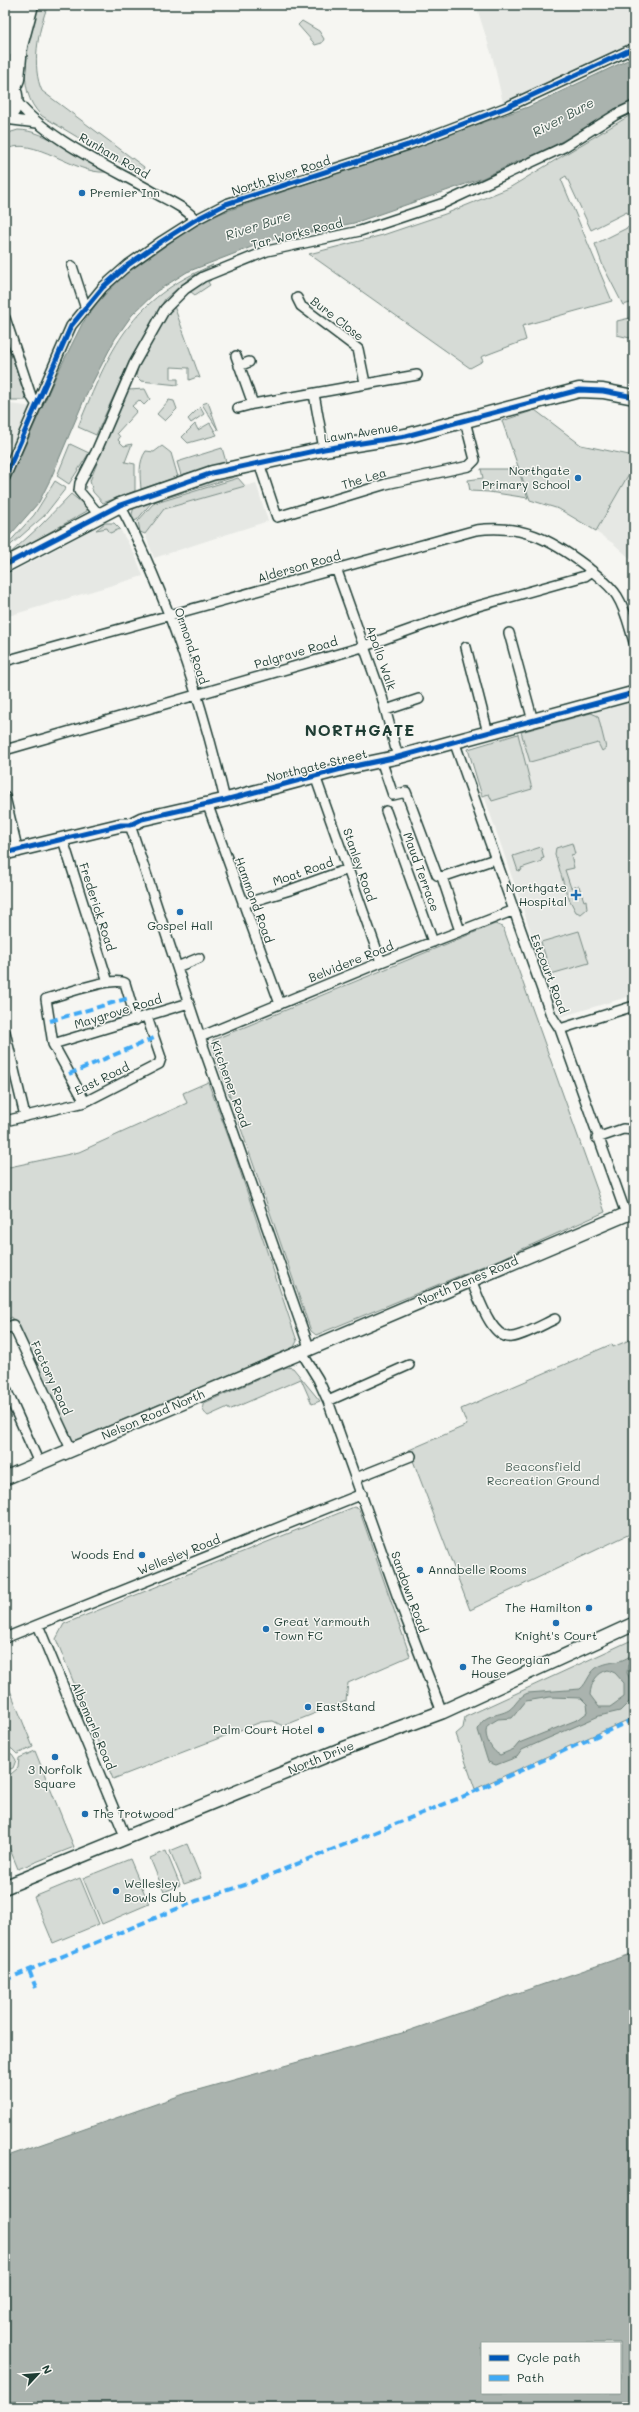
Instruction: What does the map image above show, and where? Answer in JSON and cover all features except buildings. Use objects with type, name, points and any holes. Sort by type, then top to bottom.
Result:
[{"type":"highway","points":[[5,50],[16,5]]},
{"type":"highway","points":[[5,118],[13,109],[10,90],[16,78],[21,35],[30,5]]},
{"type":"main road","name":"Lawn Avenue","points":[[5,565],[120,505],[212,473],[324,449],[406,436],[579,390],[603,391],[634,397]]},
{"type":"street","name":"North River Road","points":[[5,477],[71,326],[103,287],[128,265],[195,220],[226,204],[408,145],[507,107],[634,48]]},
{"type":"street","name":"Runham Road","points":[[10,90],[41,124],[68,143],[176,206],[195,220]]},
{"type":"street","name":"Tar Works Road","points":[[99,516],[79,491],[80,483],[96,452],[134,364],[165,309],[186,289],[203,277],[267,251],[360,231],[444,203],[564,147],[617,114],[634,106]]},
{"type":"street","name":"Runham Road","points":[[5,118],[41,124]]},
{"type":"street","points":[[72,266],[86,306]]},
{"type":"street","name":"Bure Close","points":[[297,298],[301,306],[358,349],[365,383]]},
{"type":"street","points":[[5,318],[31,396],[36,405]]},
{"type":"street","points":[[236,356],[253,404]]},
{"type":"street","points":[[240,366],[249,362]]},
{"type":"street","points":[[405,366],[407,376]]},
{"type":"street","points":[[238,408],[365,383],[417,375]]},
{"type":"street","points":[[314,394],[324,449]]},
{"type":"street","name":"The Lea","points":[[259,463],[277,517],[386,484],[469,466],[474,460],[466,421]]},
{"type":"street","name":"Ormond Road","points":[[120,505],[145,554],[168,616],[195,695],[225,800]]},
{"type":"street","name":"Alderson Road","points":[[5,661],[336,568],[476,530],[493,528],[512,529],[540,537],[567,553],[592,571],[617,595],[626,615],[634,642]]},
{"type":"street","name":"Apollo Walk","points":[[336,568],[386,710],[398,757]]},
{"type":"street","name":"Palgrave Road","points":[[5,750],[364,646],[470,608],[585,576],[592,571]]},
{"type":"street","points":[[509,633],[533,721]]},
{"type":"street","points":[[466,647],[488,733]]},
{"type":"street","name":"Northgate Street","points":[[11,852],[121,825],[130,826],[142,819],[398,757],[634,693]]},
{"type":"street","points":[[386,710],[419,699]]},
{"type":"street","name":"Estcourt Road","points":[[454,741],[512,911],[550,1015],[560,1029],[598,1138],[630,1212]]},
{"type":"street","points":[[381,760],[393,795],[406,792],[437,875],[442,877],[495,859]]},
{"type":"street","name":"Stanley Road","points":[[315,776],[380,962]]},
{"type":"street","points":[[5,797],[11,852]]},
{"type":"street","name":"Hammond Road","points":[[206,803],[280,1004]]},
{"type":"street","name":"Maud Terrace","points":[[386,811],[433,942]]},
{"type":"street","name":"Kitchener Road","points":[[130,826],[306,1351]]},
{"type":"street","name":"Frederick Road","points":[[63,840],[108,982]]},
{"type":"street","name":"Moat Road","points":[[243,904],[290,890],[348,869]]},
{"type":"street","points":[[442,877],[460,931]]},
{"type":"street","name":"Belvidere Road","points":[[200,1037],[380,962],[512,911]]},
{"type":"street","points":[[177,967],[199,958]]},
{"type":"street","points":[[85,1102],[54,1044],[46,999],[108,982],[117,981],[125,983],[136,1020]]},
{"type":"street","name":"Maygrove Road","points":[[54,1044],[189,1003]]},
{"type":"street","points":[[560,1029],[634,1006]]},
{"type":"street","name":"East Road","points":[[5,1121],[85,1102],[159,1064],[161,1058],[147,1017]]},
{"type":"street","points":[[5,1032],[25,1116]]},
{"type":"street","points":[[598,1138],[623,1129],[634,1130]]},
{"type":"street","name":"North Denes Road","points":[[306,1351],[630,1212]]},
{"type":"street","points":[[471,1280],[492,1326],[502,1335],[512,1337],[555,1319]]},
{"type":"street","name":"Factory Road","points":[[5,1329],[13,1325],[71,1449]]},
{"type":"street","name":"Sandown Road","points":[[306,1351],[328,1401],[397,1595],[442,1712]]},
{"type":"street","name":"Nelson Road North","points":[[5,1478],[306,1351]]},
{"type":"street","points":[[328,1401],[409,1365]]},
{"type":"street","points":[[5,1387],[39,1463]]},
{"type":"street","points":[[356,1478],[411,1456]]},
{"type":"street","name":"Wellesley Road","points":[[5,1638],[362,1494]]},
{"type":"street","name":"North Drive","points":[[5,1887],[126,1836],[442,1712],[634,1624]]},
{"type":"street","name":"Albemarle Road","points":[[38,1625],[126,1836]]},
{"type":"shaded area","points":[[476,5],[634,5],[634,41],[503,103],[493,59]]},
{"type":"shaded area","points":[[10,404],[33,407],[15,445],[5,441],[5,406]]},
{"type":"shaded area","name":"Northgate Primary School","points":[[535,410],[581,445],[634,456],[634,562],[614,544],[578,520],[559,509],[530,500],[502,421]]},
{"type":"shaded area","points":[[256,483],[268,521],[154,558],[145,534],[164,509]]},
{"type":"shaded area","points":[[95,528],[107,528],[110,533],[120,529],[135,555],[143,576],[5,617],[5,576]]},
{"type":"shaded area","name":"Northgate Hospital","points":[[634,701],[634,995],[560,1017],[468,749]]},
{"type":"green space","points":[[39,5],[48,5],[41,26],[36,60],[42,91],[144,167],[141,175],[42,116],[33,105],[25,78],[31,32]]},
{"type":"green space","points":[[302,21],[319,31],[324,39],[322,43],[315,45],[298,25]]},
{"type":"green space","points":[[634,113],[634,302],[623,305],[603,266],[595,244],[633,225],[627,212],[591,230],[566,176],[561,179],[612,301],[522,326],[526,340],[481,357],[483,361],[470,368],[309,254],[383,235],[445,214],[509,188]]},
{"type":"green space","points":[[18,130],[29,131],[52,140],[106,172],[81,168],[28,147],[16,146],[5,150],[5,134]]},
{"type":"green space","points":[[213,265],[191,277],[165,299],[131,358],[96,435],[78,427],[101,373],[113,350],[127,329],[143,310],[162,293],[185,278]]},
{"type":"green space","points":[[207,280],[211,280],[208,282],[210,285],[195,295],[191,292],[186,294]]},
{"type":"green space","points":[[174,306],[200,378],[197,377],[189,380],[189,368],[171,367],[171,379],[178,379],[178,385],[141,381],[136,376],[138,367],[162,323]]},
{"type":"green space","points":[[634,317],[634,339],[617,335],[617,321]]},
{"type":"green space","points":[[5,335],[26,400],[9,400],[9,404],[5,406]]},
{"type":"green space","points":[[145,389],[150,399],[144,405],[139,400],[132,406],[137,411],[117,433],[120,437],[118,440],[124,446],[132,444],[125,462],[135,464],[135,491],[103,503],[93,492],[90,481],[124,394],[128,390]]},
{"type":"green space","points":[[169,400],[174,401],[177,409],[165,421],[157,414]]},
{"type":"green space","points":[[208,402],[218,430],[202,404]]},
{"type":"green space","points":[[200,407],[204,414],[191,423],[188,419]]},
{"type":"green space","name":"Northgate Primary School","points":[[535,410],[581,445],[634,456],[634,465],[596,531],[559,509],[530,500],[502,421]]},
{"type":"green space","points":[[210,423],[217,435],[188,443],[182,437],[195,424],[198,430]]},
{"type":"green space","points":[[70,444],[89,453],[69,484],[57,476]]},
{"type":"green space","points":[[162,446],[171,453],[178,477],[141,489],[140,469],[143,455],[146,451],[154,452]]},
{"type":"green space","points":[[222,448],[226,462],[181,475],[177,462]]},
{"type":"green space","points":[[517,466],[528,498],[489,492],[470,491],[468,480],[483,478],[481,469],[509,469]]},
{"type":"green space","points":[[254,471],[151,503],[137,520],[133,521],[132,514],[134,507],[214,479]]},
{"type":"green space","points":[[238,478],[245,486],[164,509],[145,534],[140,532],[138,521],[153,504]]},
{"type":"green space","points":[[55,481],[66,488],[44,516],[5,550],[5,547],[34,515]]},
{"type":"green space","points":[[71,494],[87,507],[87,511],[6,557],[40,526]]},
{"type":"green space","points":[[105,523],[114,523],[120,529],[110,533],[107,528],[96,530]]},
{"type":"green space","points":[[591,713],[598,716],[606,748],[602,751],[598,743],[530,762],[521,732]]},
{"type":"green space","points":[[518,734],[532,789],[492,801],[489,794],[482,796],[468,749]]},
{"type":"green space","points":[[572,843],[575,854],[571,855],[574,868],[565,870],[571,888],[579,886],[584,901],[586,900],[587,909],[581,914],[576,912],[567,895],[555,854],[556,848]]},
{"type":"green space","points":[[541,847],[544,858],[541,859],[542,861],[521,868],[522,870],[518,871],[513,856]]},
{"type":"green space","points":[[495,924],[503,927],[605,1212],[500,1259],[316,1335],[311,1331],[212,1045],[213,1040]]},
{"type":"green space","points":[[579,931],[589,963],[551,974],[541,942]]},
{"type":"green space","points":[[208,1082],[231,1144],[297,1341],[294,1347],[71,1442],[12,1317],[5,1321],[5,1168],[79,1152],[187,1103],[183,1093]]},
{"type":"green space","name":"Beaconsfield Recreation Ground","points":[[634,1338],[634,1532],[470,1610],[409,1450],[467,1425],[461,1409],[612,1344],[613,1347]]},
{"type":"green space","points":[[287,1367],[293,1368],[320,1401],[312,1404],[301,1379],[229,1410],[228,1407],[208,1416],[204,1411],[204,1403]]},
{"type":"green space","points":[[354,1507],[359,1509],[410,1656],[348,1683],[346,1701],[283,1726],[273,1721],[261,1722],[113,1779],[56,1639],[64,1624]]},
{"type":"green space","points":[[634,1639],[634,1717],[475,1789],[456,1734],[463,1728],[465,1717]]},
{"type":"green space","points":[[5,1678],[33,1747],[17,1754],[12,1749],[5,1748]]},
{"type":"green space","points":[[35,1751],[74,1847],[18,1869],[5,1837],[5,1775],[11,1774],[18,1768],[19,1758]]},
{"type":"green space","points":[[5,1752],[12,1754],[16,1760],[13,1768],[5,1771]]},
{"type":"green space","points":[[187,1844],[201,1878],[184,1884],[170,1851]]},
{"type":"green space","points":[[166,1851],[180,1885],[164,1892],[150,1858]]},
{"type":"green space","name":"Wellesley Bowls Club","points":[[130,1859],[149,1904],[102,1924],[83,1878]]},
{"type":"green space","name":"Wellesley Bowls Club","points":[[80,1878],[99,1924],[53,1943],[34,1897]]},
{"type":"water","name":"River Bure","points":[[634,57],[634,102],[609,114],[531,159],[518,161],[483,178],[354,223],[267,241],[187,272],[157,291],[132,315],[115,339],[87,393],[51,478],[39,502],[5,541],[5,485],[17,464],[55,378],[82,324],[97,303],[124,275],[198,223],[224,212],[528,107]]},
{"type":"water","points":[[634,1651],[634,1660],[628,1665],[627,1673],[634,1686],[634,1697],[620,1711],[599,1716],[542,1741],[522,1750],[517,1757],[496,1765],[488,1762],[478,1730],[483,1721],[491,1716],[509,1710],[522,1696],[528,1693],[580,1689],[593,1670],[605,1664],[623,1660]],"holes":[[[608,1670],[615,1673],[624,1683],[624,1697],[610,1707],[599,1707],[590,1695],[592,1686],[597,1676]],[[550,1697],[581,1698],[587,1704],[588,1712],[579,1719],[519,1743],[514,1749],[500,1755],[493,1750],[488,1742],[486,1733],[488,1725],[498,1719],[512,1718],[526,1701]]]},
{"type":"water","points":[[634,1953],[634,2407],[5,2407],[5,2157],[187,2093],[402,2033]]},
{"type":"marked path","points":[[50,1021],[129,998]]},
{"type":"marked path","points":[[69,1074],[154,1038]]},
{"type":"marked path","points":[[5,1980],[196,1901],[245,1885],[462,1797],[634,1719]]},
{"type":"marked path","points":[[29,1970],[36,1988]]},
{"type":"cycle path","points":[[5,477],[71,326],[103,287],[128,265],[162,241],[195,220],[226,204],[408,145],[507,107],[634,48]]},
{"type":"cycle path","points":[[5,565],[120,505],[212,473],[324,449],[406,436],[579,390],[603,391],[634,397]]},
{"type":"cycle path","points":[[5,853],[121,825],[130,825],[142,819],[225,800],[345,768],[398,757],[634,693]]},
{"type":"place","name":"Premier Inn","points":[[82,193]]},
{"type":"place","name":"Northgate Primary School","points":[[578,478]]},
{"type":"place","name":"Northgate Hospital","points":[[576,895]]},
{"type":"place","name":"Gospel Hall","points":[[180,912]]},
{"type":"place","name":"Woods End","points":[[142,1555]]},
{"type":"place","name":"Annabelle Rooms","points":[[420,1570]]},
{"type":"place","name":"The Hamilton","points":[[589,1608]]},
{"type":"place","name":"Knight's Court","points":[[556,1623]]},
{"type":"place","name":"Great Yarmouth Town FC","points":[[266,1629]]},
{"type":"place","name":"The Georgian House","points":[[463,1667]]},
{"type":"place","name":"EastStand","points":[[308,1707]]},
{"type":"place","name":"Palm Court Hotel","points":[[321,1730]]},
{"type":"place","name":"3 Norfolk Square","points":[[55,1757]]},
{"type":"place","name":"The Trotwood","points":[[85,1814]]},
{"type":"place","name":"Wellesley Bowls Club","points":[[116,1891]]},
{"type":"district","name":"NORTHGATE","points":[[360,730]]}]
